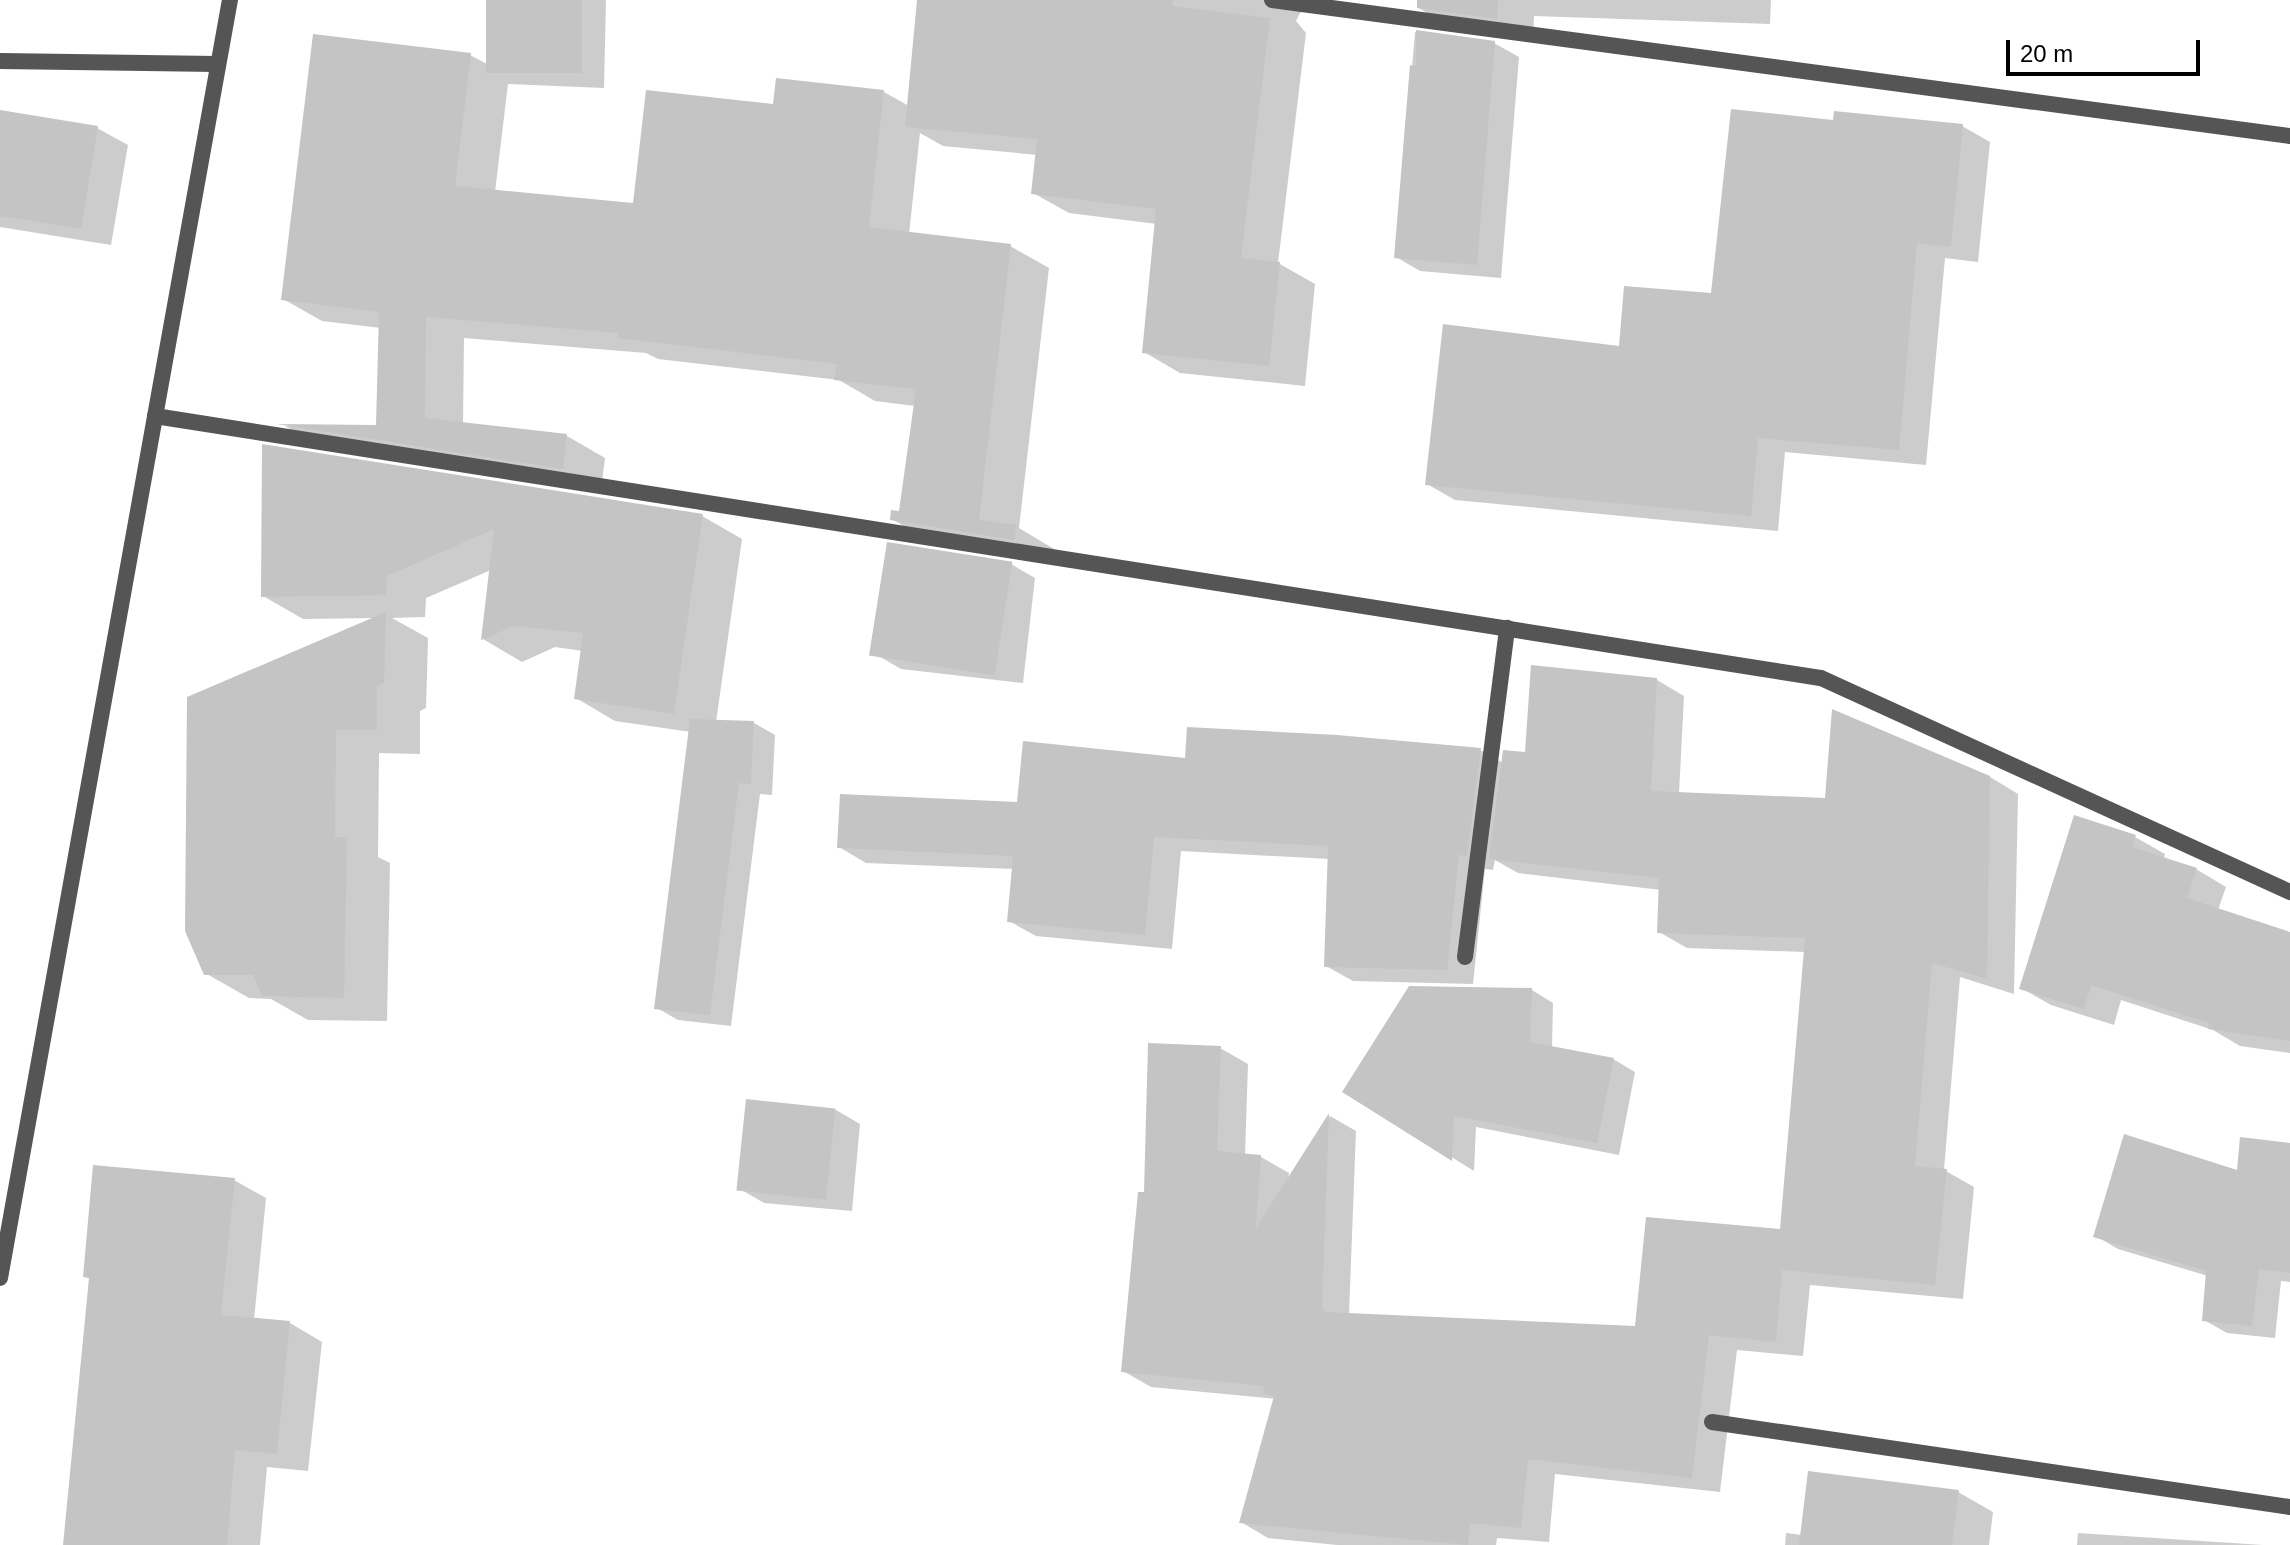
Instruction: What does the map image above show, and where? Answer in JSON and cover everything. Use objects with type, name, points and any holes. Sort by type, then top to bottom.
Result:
[{"type":"street","points":[[0,1278],[230,0]]},
{"type":"street","points":[[1272,0],[2290,136]]},
{"type":"street","points":[[0,61],[217,64]]},
{"type":"street","points":[[155,416],[1821,678],[2290,892]]},
{"type":"street","points":[[1465,957],[1507,628]]},
{"type":"street","points":[[1712,1422],[2290,1507]]},
{"type":"building","points":[[486,0],[582,0],[582,73],[486,73]]},
{"type":"building","points":[[917,0],[1173,0],[1172,6],[1270,18],[1241,258],[1280,262],[1269,366],[1142,353],[1156,209],[1031,194],[1037,139],[905,127]]},
{"type":"building","points":[[1417,0],[1498,0],[1497,19],[1417,8]]},
{"type":"building","points":[[1416,30],[1495,41],[1477,265],[1394,258],[1410,65],[1416,66]]},
{"type":"building","points":[[313,34],[471,53],[455,186],[633,203],[646,90],[773,104],[776,78],[884,90],[869,227],[1011,244],[979,520],[1016,525],[1015,540],[890,520],[891,510],[899,511],[916,389],[834,380],[837,364],[617,338],[618,333],[426,317],[425,418],[567,434],[563,469],[277,424],[376,425],[379,312],[281,300]]},
{"type":"building","points":[[1731,109],[1833,120],[1834,111],[1963,124],[1951,247],[1917,243],[1899,450],[1758,438],[1751,516],[1425,485],[1443,324],[1619,346],[1624,286],[1711,293]]},
{"type":"building","points":[[0,110],[98,126],[81,229],[0,216]]},
{"type":"building","points":[[262,444],[703,514],[674,714],[574,699],[583,633],[514,626],[481,640],[494,529],[387,576],[386,595],[261,597]]},
{"type":"building","points":[[887,542],[1012,562],[994,675],[869,656]]},
{"type":"building","points":[[386,612],[384,683],[377,686],[377,730],[336,730],[335,837],[347,837],[344,998],[262,996],[253,975],[204,975],[185,931],[187,697]]},
{"type":"building","points":[[1531,665],[1657,678],[1651,791],[1825,798],[1832,709],[1990,776],[1987,979],[1932,963],[1915,1166],[1947,1169],[1935,1285],[1782,1270],[1776,1342],[1709,1335],[1692,1478],[1528,1459],[1521,1528],[1470,1523],[1468,1545],[1239,1523],[1274,1396],[1263,1394],[1264,1386],[1121,1372],[1138,1192],[1144,1192],[1148,1043],[1221,1046],[1217,1151],[1261,1155],[1256,1228],[1329,1113],[1322,1308],[1325,1312],[1635,1326],[1646,1217],[1780,1229],[1805,938],[1657,933],[1659,878],[1489,859],[1503,750],[1525,752]]},
{"type":"building","points":[[690,719],[754,721],[751,784],[739,783],[710,1015],[654,1009]]},
{"type":"building","points":[[1187,727],[1337,735],[1481,748],[1467,856],[1459,855],[1447,970],[1324,967],[1328,846],[1154,837],[1145,935],[1007,922],[1013,856],[837,848],[840,794],[1017,802],[1023,741],[1185,758]]},
{"type":"building","points":[[2074,815],[2136,835],[2132,847],[2197,868],[2187,898],[2290,932],[2290,1041],[2208,1029],[2209,1023],[2091,985],[2084,1009],[2019,989]]},
{"type":"building","points":[[1409,986],[1532,988],[1530,1042],[1614,1058],[1597,1143],[1454,1116],[1452,1161],[1342,1092]]},
{"type":"building","points":[[746,1099],[836,1108],[826,1200],[736,1190]]},
{"type":"building","points":[[2124,1134],[2237,1170],[2240,1137],[2290,1143],[2290,1273],[2259,1269],[2252,1326],[2202,1321],[2206,1271],[2093,1237]]},
{"type":"building","points":[[93,1165],[235,1178],[221,1315],[290,1321],[277,1454],[235,1450],[227,1545],[63,1545],[89,1278],[83,1277]]},
{"type":"building","points":[[1808,1471],[1959,1490],[1952,1545],[1799,1545]]}]
